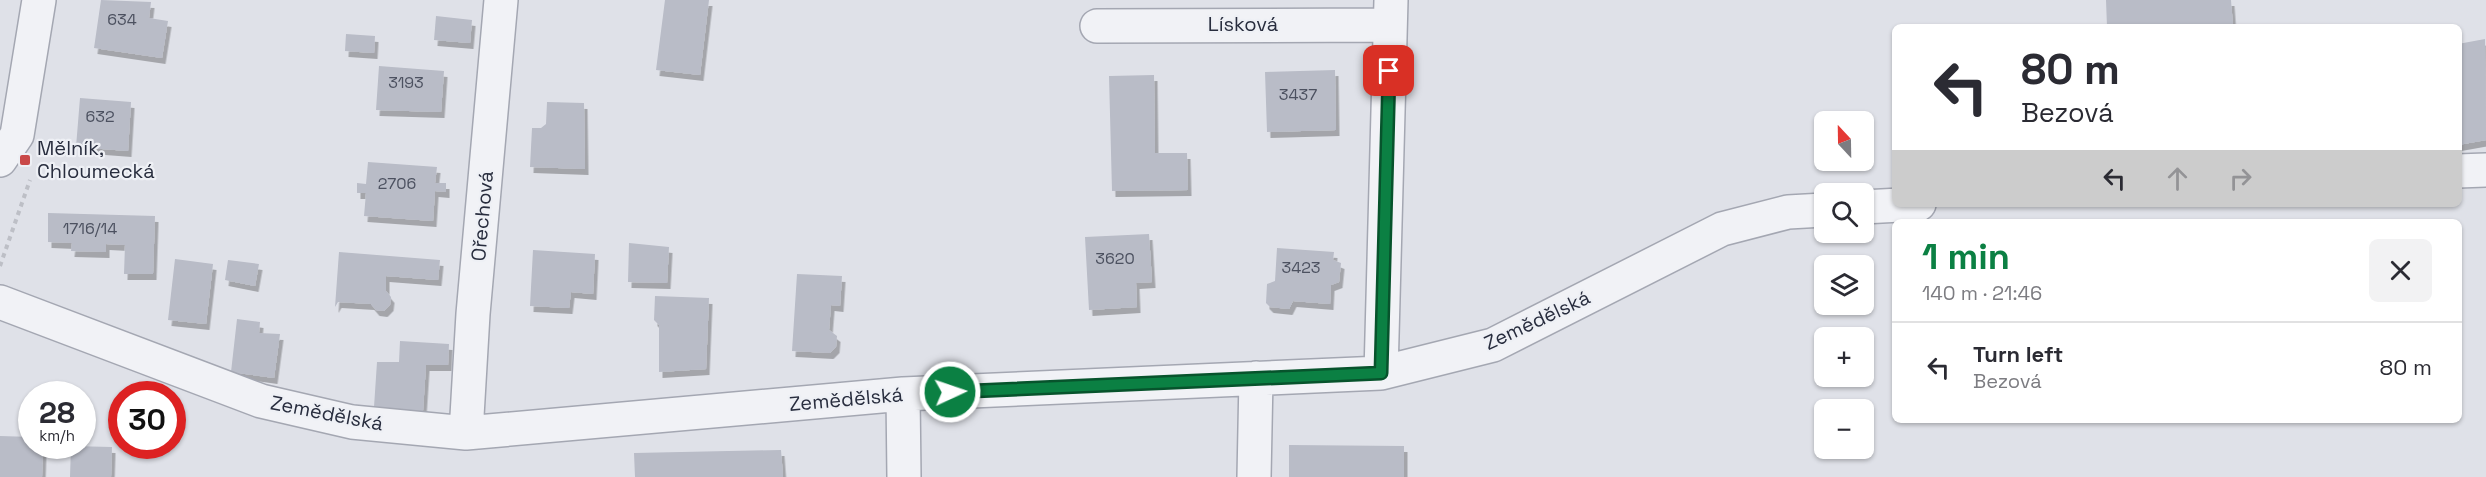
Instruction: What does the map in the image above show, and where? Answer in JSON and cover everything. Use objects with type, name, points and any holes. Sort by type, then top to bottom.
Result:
[{"type":"street","points":[[0,160],[17,135],[39,0]]},
{"type":"street","name":"Ořechová","points":[[466,433],[501,0]]},
{"type":"street","points":[[1381,373],[1390,12]]},
{"type":"street","name":"Lísková","points":[[1097,26],[1390,12]]},
{"type":"street","points":[[2462,171],[2486,170]]},
{"type":"street","points":[[1874,206],[1892,205]]},
{"type":"street","name":"Zemědělská","points":[[0,302],[261,401],[352,422],[466,433],[903,394],[1381,373],[1493,345],[1722,229],[1788,212],[1814,211]]},
{"type":"street","points":[[1254,477],[1256,378]]},
{"type":"street","points":[[903,394],[904,477]]},
{"type":"building","points":[[101,0],[151,2],[149,18],[168,21],[162,58],[94,48]]},
{"type":"building","points":[[665,0],[709,0],[700,75],[656,70]]},
{"type":"building","points":[[2106,0],[2231,0],[2233,24],[2107,24]]},
{"type":"building","points":[[436,16],[472,20],[470,43],[434,40]]},
{"type":"building","points":[[346,34],[375,36],[374,53],[345,51]]},
{"type":"building","points":[[2485,39],[2486,140],[2462,144],[2462,43]]},
{"type":"building","points":[[379,66],[444,71],[441,112],[376,110]]},
{"type":"building","points":[[1335,70],[1336,130],[1267,132],[1265,72]]},
{"type":"building","points":[[1154,75],[1155,153],[1187,153],[1188,190],[1112,191],[1109,76]]},
{"type":"building","points":[[80,98],[131,102],[128,151],[76,147]]},
{"type":"building","points":[[547,102],[584,103],[585,169],[530,167],[532,128],[541,128],[546,124]]},
{"type":"building","points":[[368,162],[437,167],[435,183],[446,183],[446,192],[435,191],[433,221],[364,216],[366,193],[357,193],[357,183],[366,184]]},
{"type":"building","points":[[48,213],[155,216],[153,274],[124,274],[125,245],[106,244],[106,252],[71,251],[72,243],[48,242]]},
{"type":"building","points":[[1149,234],[1152,282],[1136,283],[1137,307],[1089,310],[1085,237]]},
{"type":"building","points":[[629,243],[669,247],[667,283],[628,282]]},
{"type":"building","points":[[1277,248],[1334,252],[1333,260],[1341,263],[1339,282],[1331,285],[1330,304],[1293,301],[1289,309],[1270,307],[1266,303],[1267,284],[1275,281]]},
{"type":"building","points":[[533,250],[595,254],[593,294],[571,292],[569,308],[530,306]]},
{"type":"building","points":[[339,252],[440,260],[438,280],[386,276],[386,291],[391,297],[390,305],[384,311],[376,310],[371,304],[338,302],[335,307]]},
{"type":"building","points":[[175,259],[213,264],[206,324],[168,320]]},
{"type":"building","points":[[228,260],[259,264],[255,286],[225,280]]},
{"type":"building","points":[[797,274],[842,276],[840,306],[831,305],[829,330],[837,336],[836,347],[830,353],[792,351]]},
{"type":"building","points":[[655,296],[709,298],[706,369],[659,372],[659,325],[654,320]]},
{"type":"building","points":[[237,319],[260,322],[259,333],[280,334],[274,378],[231,372]]},
{"type":"building","points":[[400,341],[449,344],[448,365],[426,365],[422,426],[373,422],[377,362],[399,362]]},
{"type":"building","points":[[0,436],[18,437],[18,459],[43,459],[42,477],[0,477]]},
{"type":"building","points":[[1289,445],[1404,446],[1404,477],[1289,477]]},
{"type":"building","points":[[96,447],[108,447],[108,459],[112,459],[111,477],[70,477],[71,459],[96,459]]},
{"type":"building","points":[[781,450],[783,477],[635,477],[634,453]]},
{"type":"place","name":"Mělník, Chloumecká","points":[[25,160]]},
{"type":"route","points":[[950,392],[1381,373],[1389,71]]}]
